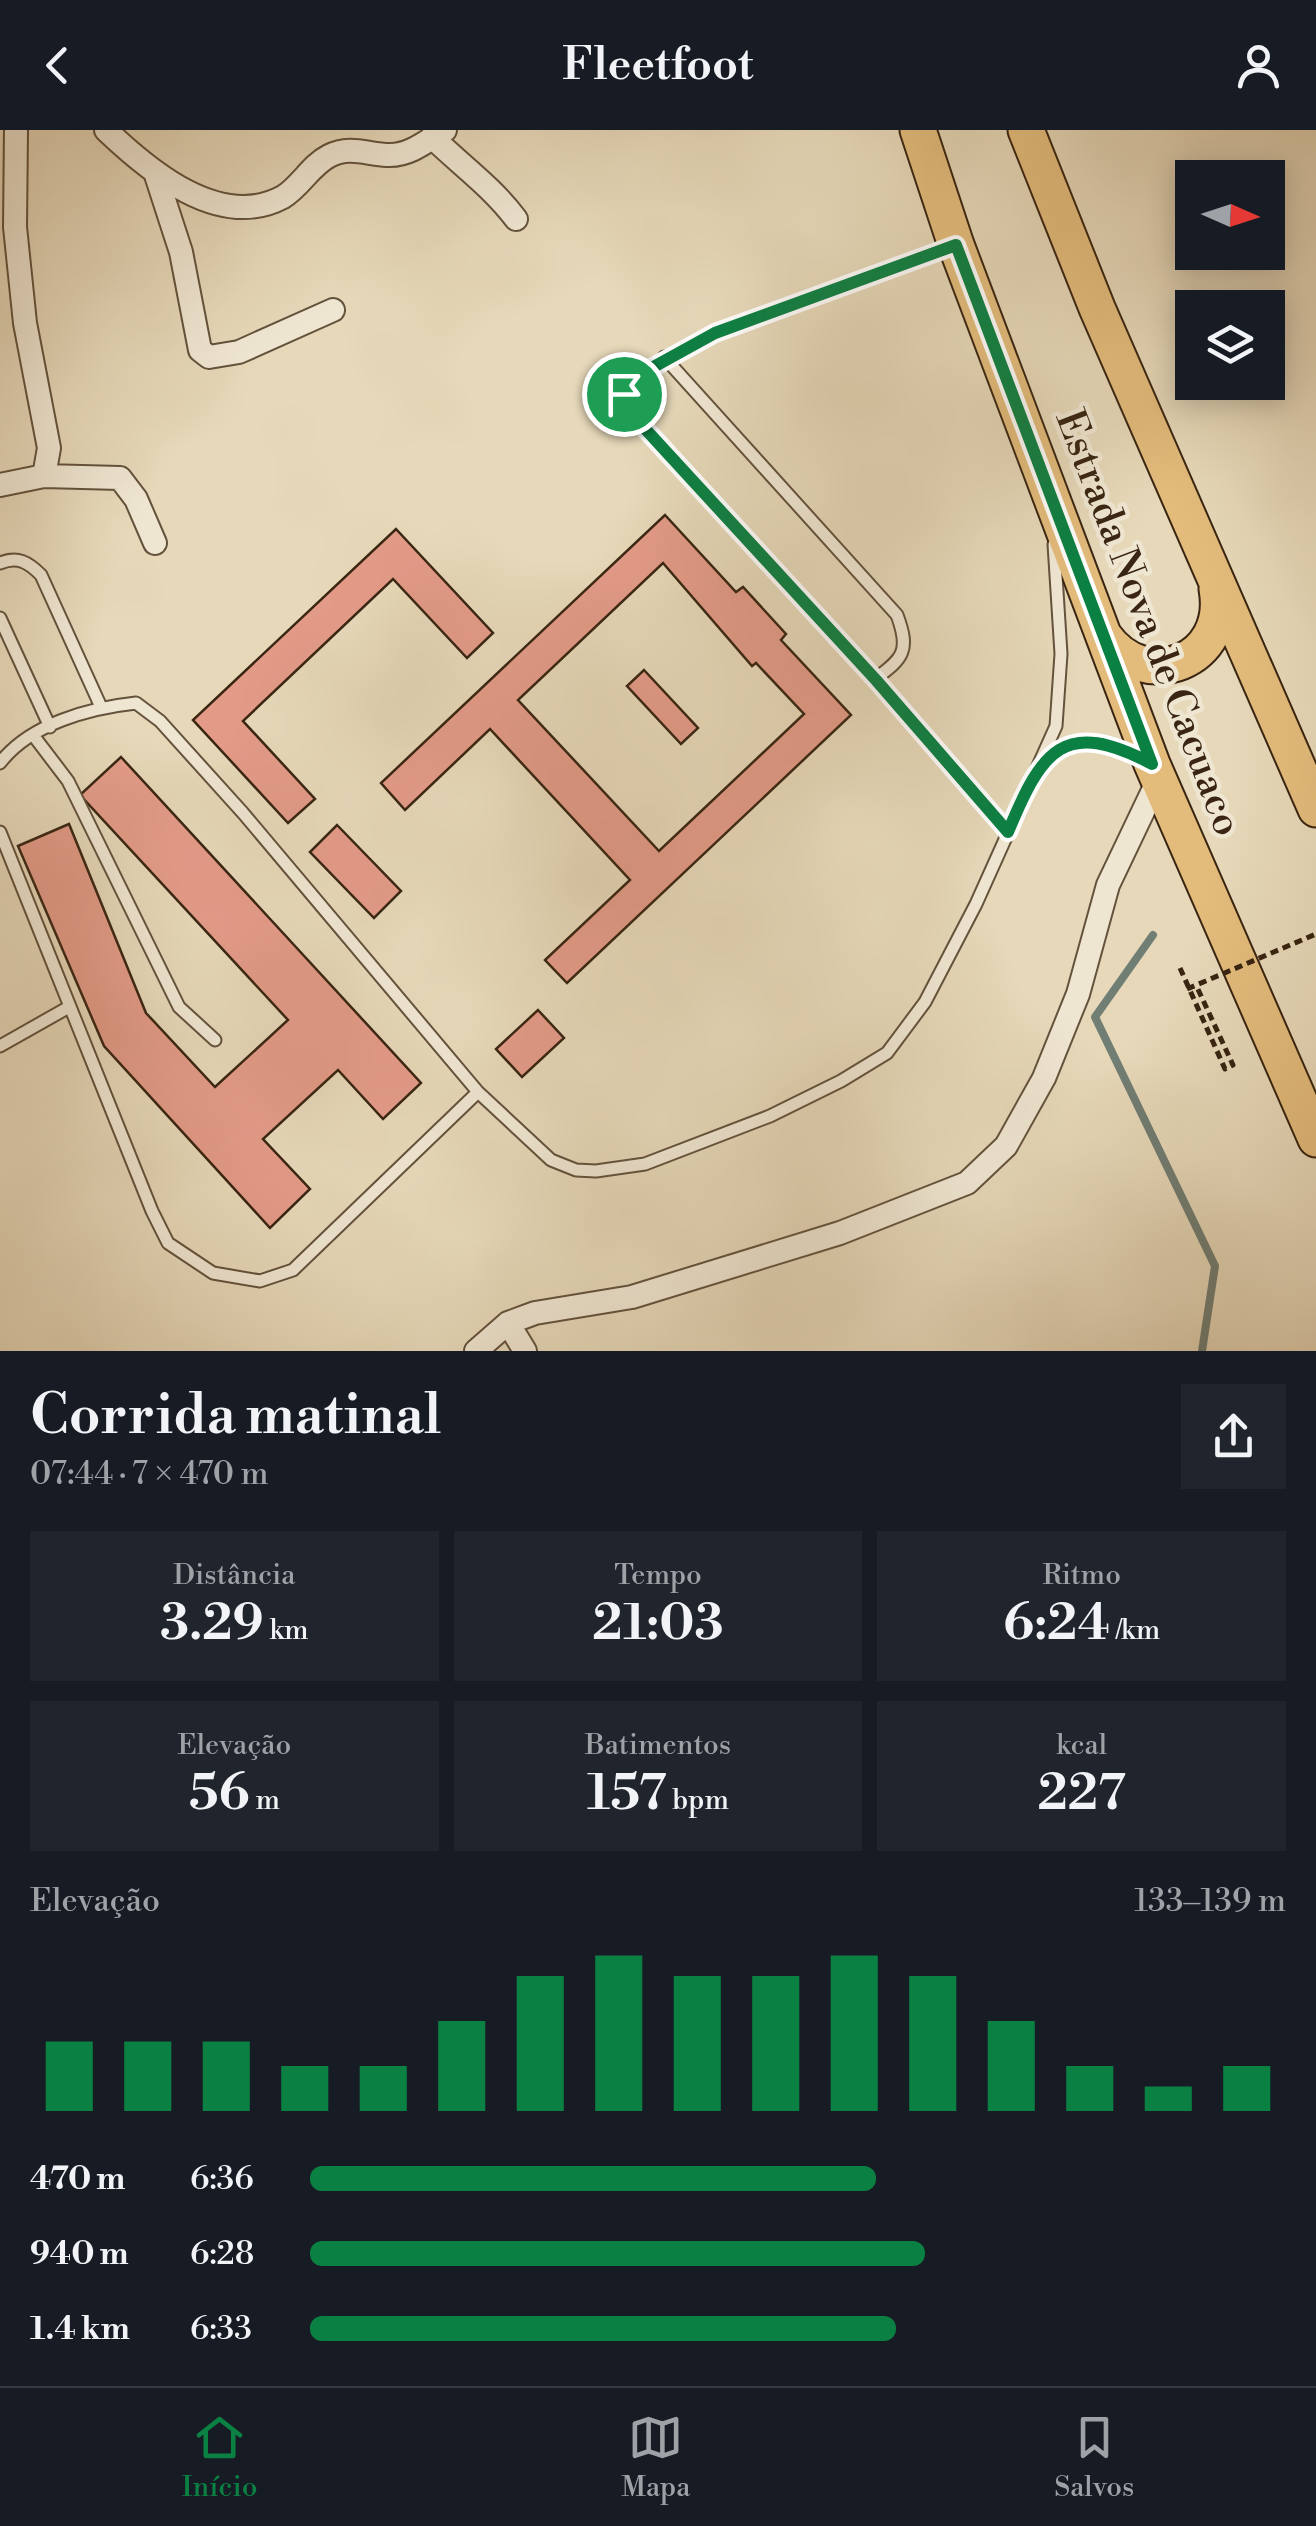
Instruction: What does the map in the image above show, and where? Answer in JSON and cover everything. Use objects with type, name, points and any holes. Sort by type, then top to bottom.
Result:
[{"type":"main road","name":"Estrada Nova de Cacuaco","points":[[918,130],[956,245],[1050,486],[1100,632],[1316,1139]]},
{"type":"main road","points":[[1026,130],[1096,308],[1316,809]]},
{"type":"main road","points":[[1100,632],[1121,655],[1150,667],[1172,666],[1192,657],[1207,642],[1220,604],[1216,584]]},
{"type":"street","points":[[16,130],[15,228],[25,323],[49,448],[44,476]]},
{"type":"street","points":[[106,130],[155,172],[189,193],[242,208],[268,204],[288,194],[330,156],[362,148],[389,156],[415,150],[439,134],[474,178],[493,187],[516,219]]},
{"type":"street","points":[[155,172],[181,252],[200,350],[208,357],[239,352],[333,310]]},
{"type":"street","points":[[0,484],[44,476],[120,478],[136,500],[156,543]]},
{"type":"street","points":[[476,1351],[508,1323],[535,1313],[651,1291],[840,1233],[967,1183],[1006,1146],[1044,1078],[1078,994],[1108,886],[1156,771]]},
{"type":"street","points":[[508,1323],[525,1351]]},
{"type":"lane","points":[[956,245],[715,333],[664,357],[628,381],[624,394],[626,408],[876,680],[1008,832]]},
{"type":"lane","points":[[664,357],[897,615],[906,638],[899,661],[876,680]]},
{"type":"lane","points":[[0,763],[50,727],[100,707],[136,703],[160,721],[243,813],[478,1092],[551,1160],[576,1170],[645,1164],[770,1116],[887,1053],[925,1002],[976,904],[1056,726],[1061,654],[1050,486]]},
{"type":"lane","points":[[0,563],[12,559],[29,563],[42,575],[100,707]]},
{"type":"lane","points":[[0,618],[50,727]]},
{"type":"lane","points":[[33,736],[68,781],[178,1007],[214,1040]]},
{"type":"lane","points":[[1031,776],[1065,745],[1090,740],[1116,744],[1156,771]]},
{"type":"lane","points":[[0,832],[168,1242],[213,1273],[260,1281],[293,1270],[478,1092]]},
{"type":"lane","points":[[0,1046],[70,1007]]},
{"type":"path","points":[[1187,989],[1316,934]]},
{"type":"path","points":[[1180,968],[1225,1069],[1232,1065],[1196,985]]},
{"type":"building","points":[[665,515],[736,592],[743,587],[786,634],[781,640],[851,715],[567,983],[545,960],[630,880],[490,729],[405,810],[381,783]],"holes":[[[663,563],[752,666],[756,663],[804,714],[659,851],[518,700]]]},
{"type":"building","points":[[396,529],[493,633],[467,658],[393,579],[243,721],[315,799],[288,823],[193,720]]},
{"type":"building","points":[[644,670],[698,728],[681,744],[627,686]]},
{"type":"building","points":[[121,757],[421,1083],[383,1119],[338,1070],[263,1139],[310,1189],[270,1228],[104,1046],[18,846],[69,824],[146,1013],[215,1087],[288,1020],[80,795]]},
{"type":"building","points":[[337,825],[401,891],[374,918],[310,852]]},
{"type":"building","points":[[538,1010],[564,1038],[522,1077],[496,1049]]},
{"type":"waterway","points":[[1153,935],[1095,1017],[1215,1266],[1202,1351]]},
{"type":"route","points":[[956,245],[1152,764],[1116,744],[1090,740],[1065,745],[1031,776],[1008,832],[876,680],[626,408],[624,394],[628,381],[664,357],[715,333],[956,245]]}]
